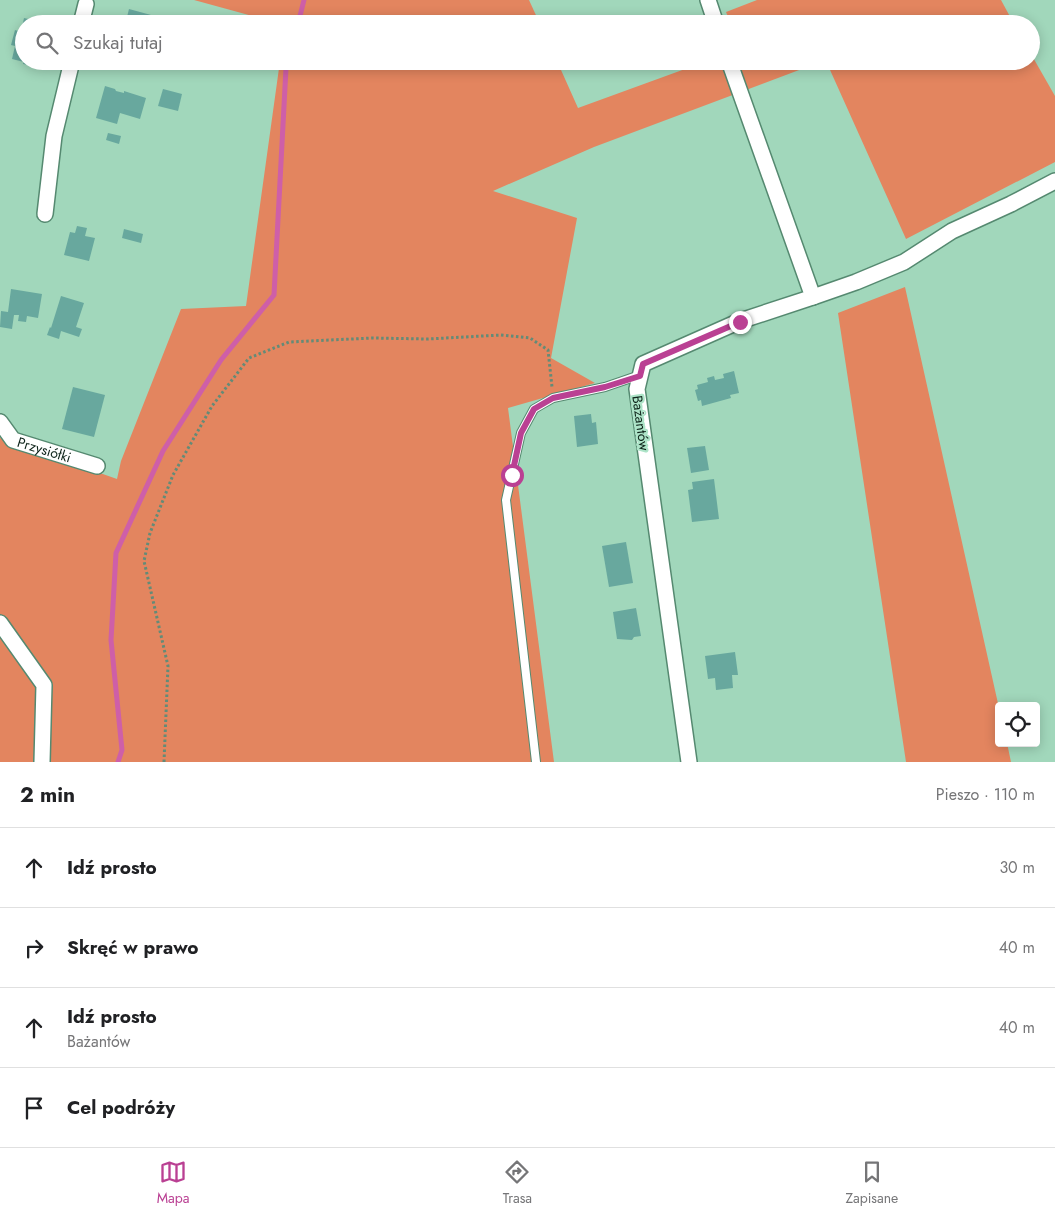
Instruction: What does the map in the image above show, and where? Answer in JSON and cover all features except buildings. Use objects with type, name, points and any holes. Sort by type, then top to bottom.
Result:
[{"type":"street","points":[[708,0],[713,15]]},
{"type":"street","points":[[82,15],[84,1]]},
{"type":"street","points":[[45,214],[54,136],[70,70]]},
{"type":"street","points":[[732,70],[813,297],[904,262],[952,231],[1055,181]]},
{"type":"street","name":"Bażantów","points":[[689,762],[637,389],[643,364],[740,322],[813,297]]},
{"type":"street","name":"Przysiółki","points":[[0,422],[12,440],[97,466]]},
{"type":"street","points":[[0,623],[44,685],[42,762]]},
{"type":"lane","points":[[536,762],[506,500],[521,433],[534,409],[553,398],[605,387],[640,376]]},
{"type":"path","points":[[164,762],[168,666],[144,561],[150,533],[174,475],[212,406],[249,358],[289,342],[372,338],[428,339],[501,335],[530,338],[548,350],[553,398]]},
{"type":"shaded area","points":[[194,0],[529,0],[536,15],[248,15]]},
{"type":"shaded area","points":[[757,0],[1001,0],[1009,15],[727,15],[726,12]]},
{"type":"shaded area","points":[[279,70],[561,70],[578,108],[682,70],[799,70],[594,147],[493,191],[577,218],[551,358],[595,383],[508,408],[554,762],[0,762],[0,438],[117,479],[121,461],[181,309],[246,306]]},
{"type":"shaded area","points":[[830,70],[1040,70],[1055,96],[1055,162],[906,239]]},
{"type":"shaded area","points":[[905,287],[998,702],[995,702],[995,747],[1008,747],[1011,762],[906,762],[838,313]]},
{"type":"waterway","points":[[300,15],[304,0]]},
{"type":"waterway","points":[[118,762],[122,750],[111,640],[116,553],[163,451],[221,360],[274,295],[286,70]]},
{"type":"route","points":[[512,475],[521,433],[534,409],[553,398],[605,387],[640,376],[643,364],[740,322]]}]
